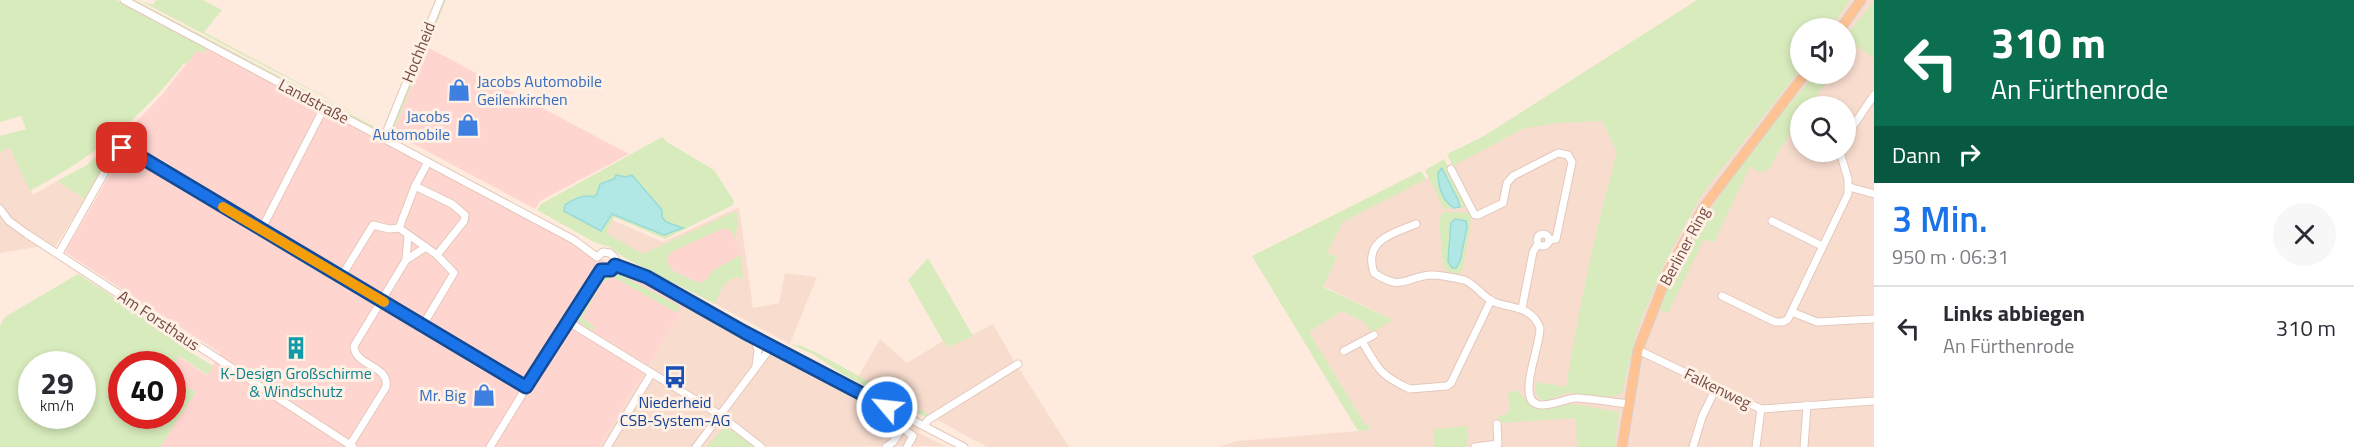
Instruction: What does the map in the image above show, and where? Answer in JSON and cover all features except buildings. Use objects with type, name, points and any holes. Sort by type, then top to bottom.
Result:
[{"type":"main road","points":[[1848,18],[1861,0]]},
{"type":"main road","name":"Berliner Ring","points":[[1622,447],[1638,350],[1669,270],[1703,208],[1797,84]]},
{"type":"street","name":"Landstraße","points":[[124,0],[574,240],[597,257],[603,252],[610,253],[615,258],[615,265],[647,277],[754,337],[964,447]]},
{"type":"street","name":"Hochheid","points":[[384,138],[440,0]]},
{"type":"street","points":[[1856,122],[1874,95]]},
{"type":"street","points":[[261,230],[325,106]]},
{"type":"street","points":[[59,253],[116,154],[122,148],[129,150],[526,387]]},
{"type":"street","points":[[1451,169],[1472,210],[1475,215],[1478,215],[1503,203],[1507,183],[1512,176],[1558,153],[1568,155],[1572,162],[1556,239],[1549,240],[1545,245],[1538,244],[1533,252],[1522,308]]},
{"type":"street","points":[[399,228],[415,186],[428,162]]},
{"type":"street","points":[[1722,296],[1779,323],[1788,319],[1848,194],[1849,187],[1843,162]]},
{"type":"street","points":[[415,186],[452,204],[465,215],[464,220],[437,255]]},
{"type":"street","points":[[1849,187],[1874,194]]},
{"type":"street","name":"Am Forsthaus","points":[[0,208],[9,221],[351,446]]},
{"type":"street","points":[[1772,221],[1822,246]]},
{"type":"street","points":[[1416,224],[1376,244],[1371,260],[1374,273],[1399,284],[1431,275],[1462,280],[1471,284],[1491,300],[1522,308],[1540,328],[1528,388],[1536,402],[1551,405],[1574,397],[1628,404]]},
{"type":"street","points":[[341,277],[373,225],[389,229],[399,228],[437,255],[454,273],[423,326]]},
{"type":"street","points":[[406,260],[408,235]]},
{"type":"street","points":[[351,446],[386,387],[385,375],[359,358],[354,351],[356,341],[406,260],[426,247]]},
{"type":"street","points":[[597,257],[596,264],[601,270]]},
{"type":"street","points":[[601,270],[611,270],[615,265]]},
{"type":"street","points":[[490,447],[601,270]]},
{"type":"street","points":[[1363,343],[1382,375],[1410,389],[1447,386],[1451,383],[1491,300]]},
{"type":"street","points":[[1792,312],[1817,322],[1874,319]]},
{"type":"street","points":[[567,321],[720,415],[761,447]]},
{"type":"street","points":[[1344,351],[1363,343],[1374,335]]},
{"type":"street","points":[[754,337],[758,350],[756,367]]},
{"type":"street","points":[[696,447],[772,346]]},
{"type":"street","name":"Falkenweg","points":[[1638,350],[1761,409],[1874,401]]},
{"type":"street","points":[[924,426],[928,420],[1018,364]]},
{"type":"street","points":[[606,447],[651,374]]},
{"type":"street","points":[[1693,447],[1702,417],[1716,388]]},
{"type":"street","points":[[1804,447],[1808,405]]},
{"type":"street","points":[[1756,447],[1761,409]]},
{"type":"street","points":[[1475,447],[1498,444],[1497,424]]},
{"type":"street","points":[[890,446],[901,430],[905,430],[913,436],[907,447]]},
{"type":"shaded area","points":[[1729,0],[1874,0],[1874,447],[1218,447],[1237,441],[1370,430],[1370,426],[1365,424],[1309,332],[1342,311],[1364,322],[1393,320],[1323,286],[1337,257],[1327,253],[1343,222],[1426,179]]},
{"type":"shaded area","name":"Jacobs Automobile Geilenkirchen","points":[[427,47],[629,154],[540,201],[535,209],[393,133]]},
{"type":"shaded area","points":[[207,48],[686,304],[599,447],[160,447],[172,429],[186,429],[186,407],[196,392],[186,387],[186,361],[207,375],[220,353],[65,252],[129,142],[126,139],[136,129],[133,125],[161,96],[197,50],[204,53]]},
{"type":"shaded area","points":[[10,147],[33,195],[57,181],[85,199],[55,247],[46,242],[42,246],[0,253],[0,152]]},
{"type":"shaded area","points":[[739,207],[753,308],[779,303],[785,273],[817,277],[790,344],[598,241],[610,219],[663,242]]},
{"type":"shaded area","points":[[724,228],[732,232],[741,255],[712,271],[706,280],[699,283],[669,267],[666,259],[671,252]]},
{"type":"shaded area","points":[[686,304],[821,379],[920,429],[919,433],[945,446],[599,447]]},
{"type":"shaded area","points":[[993,324],[1069,447],[987,447],[858,377],[880,339],[907,363],[943,341],[949,347]]},
{"type":"green space","points":[[0,0],[116,0],[207,48],[204,53],[197,50],[187,64],[184,63],[133,120],[114,136],[74,165],[30,191],[10,148],[0,152],[0,136],[26,129],[21,116],[0,122]]},
{"type":"green space","points":[[131,0],[135,0],[379,129],[376,130]]},
{"type":"green space","points":[[139,0],[153,5],[156,0],[203,0],[222,10],[204,32],[383,128]]},
{"type":"green space","points":[[443,0],[446,0],[393,133],[391,128]]},
{"type":"green space","points":[[1697,0],[1850,0],[1838,18],[1790,18],[1790,83],[1702,194],[1665,262],[1637,330],[1622,393],[1616,396],[1603,397],[1569,393],[1540,400],[1535,392],[1537,382],[1566,387],[1588,269],[1617,152],[1602,121],[1556,123],[1523,129],[1453,166],[1447,154],[1484,136]]},
{"type":"green space","points":[[1874,1],[1874,58],[1856,46],[1856,23]]},
{"type":"green space","points":[[1807,84],[1825,84],[1817,96],[1797,96]]},
{"type":"green space","points":[[1790,104],[1790,135],[1769,170],[1759,172],[1750,166],[1714,243],[1704,239],[1668,313],[1659,309],[1689,245],[1707,215]]},
{"type":"green space","points":[[133,125],[136,129],[126,139],[120,140],[85,199],[57,181],[87,165]]},
{"type":"green space","points":[[662,137],[714,170],[734,201],[733,205],[665,239],[614,217],[606,233],[643,254],[736,211],[738,220],[735,238],[732,232],[724,228],[671,252],[666,259],[672,271],[699,283],[706,280],[712,271],[741,255],[743,279],[736,277],[727,282],[715,304],[537,210],[541,204]]},
{"type":"green space","points":[[1444,159],[1465,202],[1464,208],[1444,209],[1425,170]]},
{"type":"green space","points":[[1421,171],[1426,179],[1343,222],[1327,253],[1337,257],[1323,287],[1393,320],[1371,333],[1364,322],[1342,311],[1309,332],[1365,424],[1370,426],[1370,430],[1358,431],[1252,256]]},
{"type":"green space","points":[[1444,212],[1468,213],[1471,216],[1462,271],[1458,274],[1448,272],[1443,266],[1439,219]]},
{"type":"green space","points":[[928,258],[973,336],[949,347],[943,341],[908,280]]},
{"type":"green space","points":[[611,273],[617,273],[680,306],[677,313],[613,277],[601,283],[582,318],[595,327],[592,331],[578,321],[578,316],[599,280]]},
{"type":"green space","points":[[78,274],[133,309],[130,314],[133,315],[135,310],[186,343],[184,348],[213,366],[208,375],[186,361],[186,351],[108,351],[108,429],[172,429],[160,447],[0,447],[0,326],[5,317]]},
{"type":"green space","points":[[790,344],[802,346],[819,354],[929,415],[926,417],[842,374],[813,354]]},
{"type":"green space","points":[[186,387],[196,392],[186,407]]},
{"type":"green space","points":[[1518,391],[1529,404],[1539,409],[1572,404],[1619,412],[1615,447],[1577,447],[1576,418],[1499,423],[1498,415],[1504,416],[1510,409],[1507,393]]},
{"type":"green space","points":[[1467,426],[1468,445],[1465,447],[1434,447],[1433,429]]},
{"type":"green space","points":[[724,428],[731,430],[754,447],[706,447]]},
{"type":"water","points":[[1442,168],[1460,207],[1454,208],[1446,201],[1442,193],[1438,173]]},
{"type":"water","points":[[616,175],[626,177],[632,175],[662,210],[662,217],[666,222],[683,228],[664,235],[612,214],[601,231],[564,211],[565,205],[575,199],[593,197],[597,194],[600,184],[614,179]]},
{"type":"water","points":[[1455,219],[1466,221],[1467,227],[1460,261],[1456,268],[1452,268],[1448,261],[1451,223]]},
{"type":"slow traffic","points":[[223,207],[384,302]]},
{"type":"place","name":"Jacobs Automobile Geilenkirchen","points":[[459,90]]},
{"type":"place","name":"Jacobs Automobile","points":[[468,125]]},
{"type":"place","name":"K-Design Großschirme & Windschutz","points":[[296,348]]},
{"type":"place","name":"Niederheid CSB-System-AG","points":[[675,377]]},
{"type":"place","name":"Mr. Big","points":[[484,395]]},
{"type":"route","points":[[122,148],[129,150],[526,387],[601,270],[611,270],[615,265],[647,277],[744,332],[887,407]]}]
